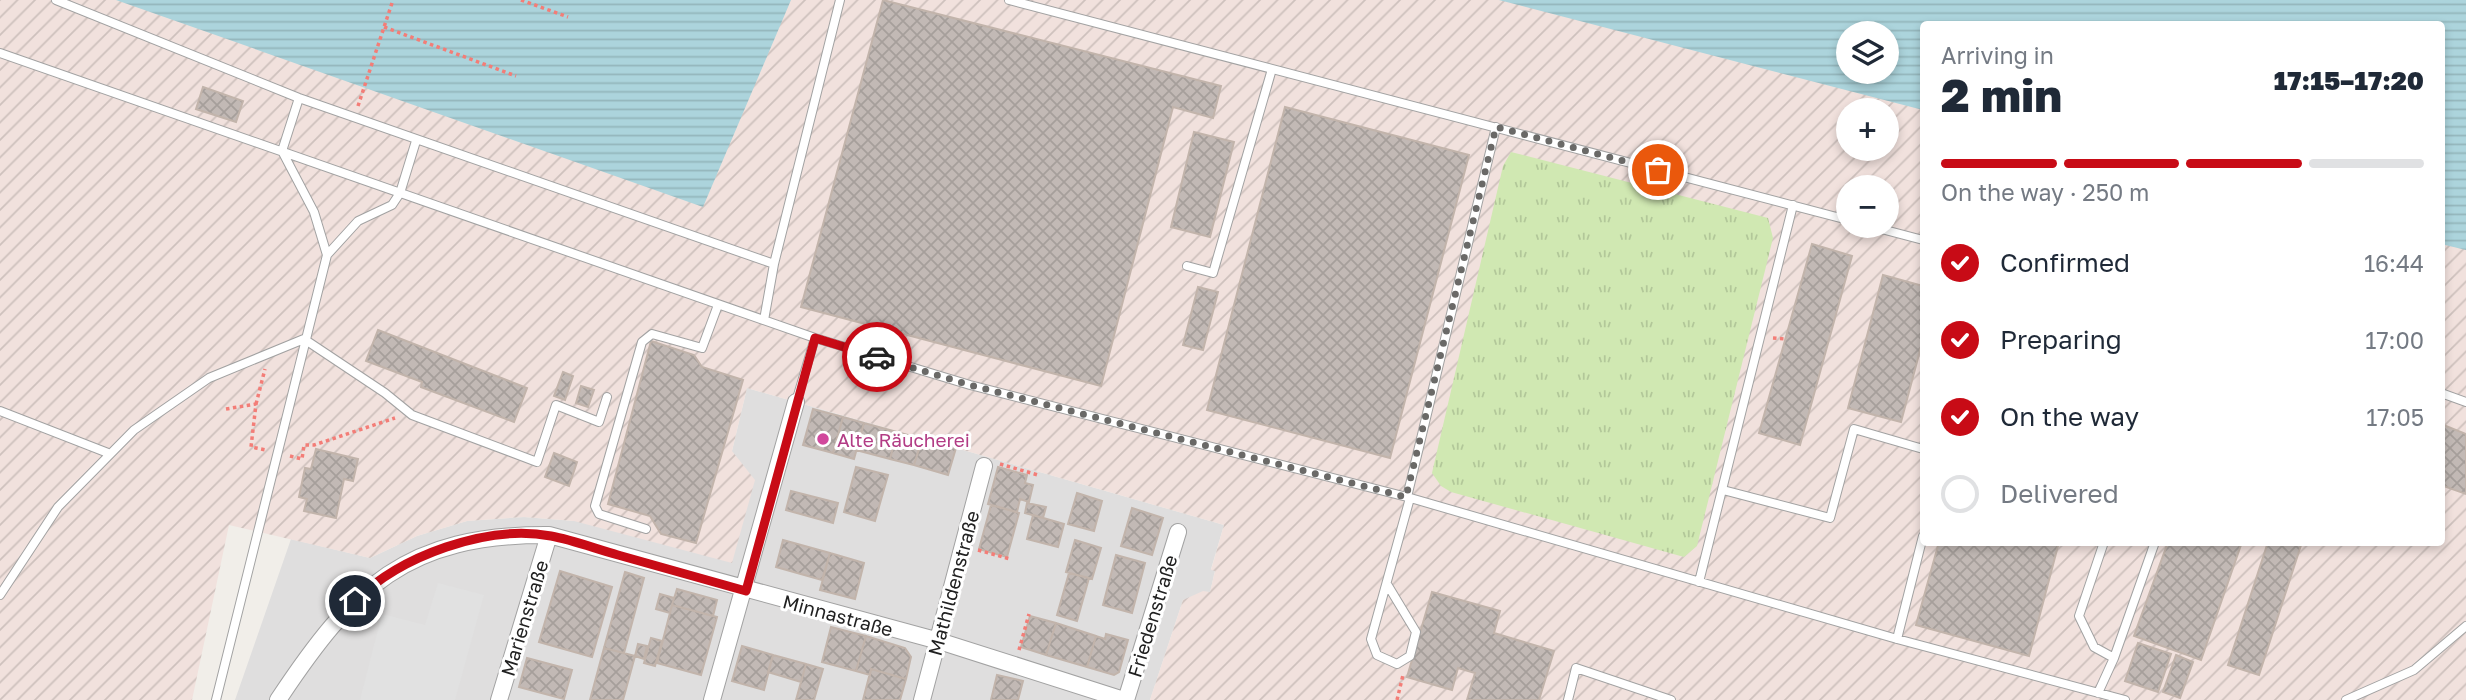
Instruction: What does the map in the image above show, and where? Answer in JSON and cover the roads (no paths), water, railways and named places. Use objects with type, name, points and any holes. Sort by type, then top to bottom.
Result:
[{"type":"street","points":[[712,700],[746,591],[796,402]]},
{"type":"street","name":"Mathildenstraße","points":[[922,700],[984,466]]},
{"type":"street","name":"Friedenstraße","points":[[1125,700],[1178,532]]},
{"type":"street","name":"Minnastraße","points":[[278,700],[336,620],[374,582],[418,558],[469,541],[509,535],[549,536],[939,641],[1125,700]]},
{"type":"street","name":"Marienstraße","points":[[499,700],[549,536]]},
{"type":"lane","points":[[56,0],[299,98],[774,264]]},
{"type":"lane","points":[[764,320],[774,264],[840,0]]},
{"type":"lane","points":[[1009,0],[1836,217]]},
{"type":"lane","points":[[0,53],[815,338],[970,385],[1408,497],[1897,639],[2124,700]]},
{"type":"lane","points":[[1187,266],[1213,274],[1272,69]]},
{"type":"lane","points":[[299,98],[282,151],[314,212],[327,255]]},
{"type":"lane","points":[[1387,584],[1416,632],[1410,656],[1398,664],[1377,655],[1371,639],[1387,584],[1496,127]]},
{"type":"lane","points":[[216,700],[327,255],[358,221],[392,205],[400,193],[416,141]]},
{"type":"lane","points":[[1699,582],[1793,205]]},
{"type":"lane","points":[[1899,234],[1920,239]]},
{"type":"lane","points":[[646,528],[600,514],[596,506],[642,342],[652,334],[702,348],[718,305]]},
{"type":"lane","points":[[796,402],[815,338]]},
{"type":"lane","points":[[0,594],[58,507],[108,453],[134,430],[209,378],[304,339]]},
{"type":"lane","points":[[304,339],[386,393],[412,415],[537,462],[556,405],[599,422],[607,397]]},
{"type":"lane","points":[[2445,394],[2466,402]]},
{"type":"lane","points":[[0,411],[108,453]]},
{"type":"lane","points":[[1723,490],[1830,518],[1854,429],[1920,448]]},
{"type":"lane","points":[[1897,639],[1920,546]]},
{"type":"lane","points":[[2103,546],[2078,616],[2094,647],[2114,658]]},
{"type":"lane","points":[[2098,693],[2114,658],[2154,546]]},
{"type":"lane","points":[[2346,700],[2414,670],[2466,626]]},
{"type":"lane","points":[[1568,700],[1576,668],[1671,700]]},
{"type":"water","points":[[116,0],[791,0],[703,207]]},
{"type":"water","points":[[1499,0],[2466,0],[2466,250],[2445,245],[2445,21],[1920,21],[1920,109],[1899,104],[1899,98],[1877,98]]},
{"type":"place","name":"Alte Räucherei","points":[[823,439]]}]
